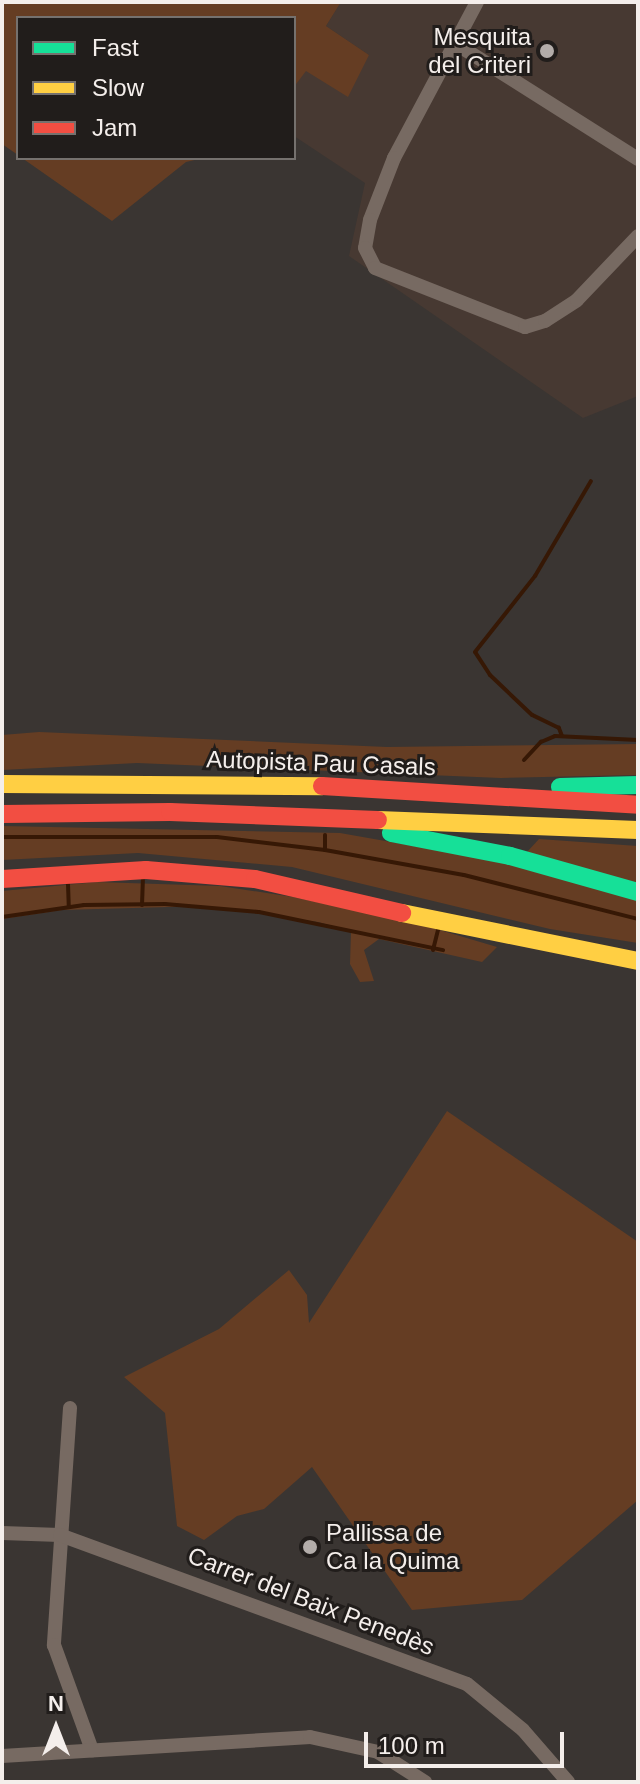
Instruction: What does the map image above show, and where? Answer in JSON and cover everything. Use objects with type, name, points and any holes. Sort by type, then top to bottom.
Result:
[{"type":"main road","name":"Autopista Pau Casals","points":[[2,784],[158,781],[450,792],[638,805]]},
{"type":"main road","points":[[450,792],[638,785]]},
{"type":"main road","points":[[2,814],[307,816],[638,830]]},
{"type":"main road","points":[[307,816],[346,828],[510,856],[638,892]]},
{"type":"main road","points":[[2,879],[146,870],[255,879],[535,944],[638,961]]},
{"type":"street","points":[[477,2],[394,158],[370,220],[365,248],[375,268],[525,327],[545,321],[577,300],[638,236]]},
{"type":"street","points":[[453,42],[638,159]]},
{"type":"street","points":[[70,1408],[54,1645],[92,1750]]},
{"type":"street","name":"Carrer del Baix Penedès","points":[[2,1533],[60,1535],[467,1684],[523,1730],[568,1782]]},
{"type":"street","points":[[2,1756],[310,1737],[378,1752],[425,1782]]},
{"type":"shaded area","points":[[2,2],[341,2],[326,26],[369,55],[348,97],[306,71],[296,84],[296,16],[16,16],[16,154],[2,144]]},
{"type":"shaded area","points":[[341,2],[638,2],[638,396],[583,418],[349,256],[365,183],[296,137],[296,84],[305,71],[369,55],[326,26]]},
{"type":"shaded area","points":[[25,160],[194,160],[186,162],[112,221]]},
{"type":"shaded area","points":[[39,732],[387,747],[638,744],[638,775],[501,778],[137,763],[2,770],[2,735]]},
{"type":"shaded area","points":[[2,826],[340,833],[516,864],[539,839],[638,846],[638,943],[550,929],[292,867],[138,853],[2,860]]},
{"type":"shaded area","points":[[97,882],[220,886],[293,897],[423,925],[497,947],[482,962],[379,939],[364,950],[374,981],[360,982],[350,964],[351,931],[318,922],[204,906],[62,910],[2,919],[2,891]]},
{"type":"shaded area","points":[[447,1111],[638,1242],[638,1500],[522,1600],[412,1610],[312,1467],[264,1509],[237,1516],[204,1540],[177,1526],[165,1413],[124,1377],[219,1329],[289,1270],[307,1295],[309,1323]]},
{"type":"waterway","points":[[562,736],[559,728],[532,715],[490,675],[475,652],[535,576],[591,481]]},
{"type":"waterway","points":[[524,760],[541,742],[555,736],[638,740]]},
{"type":"waterway","points":[[325,835],[325,848]]},
{"type":"waterway","points":[[2,837],[217,837],[325,850],[464,875],[638,919]]},
{"type":"waterway","points":[[142,905],[143,880]]},
{"type":"waterway","points":[[68,884],[69,907]]},
{"type":"waterway","points":[[2,917],[84,905],[165,904],[259,912],[443,950]]},
{"type":"waterway","points":[[433,950],[438,930]]},
{"type":"traffic: fast","points":[[560,787],[638,785]]},
{"type":"traffic: fast","points":[[391,833],[510,856],[638,892]]},
{"type":"traffic: slow","points":[[2,784],[322,786]]},
{"type":"traffic: slow","points":[[378,820],[638,830]]},
{"type":"traffic: slow","points":[[402,913],[638,961]]},
{"type":"traffic: jam","points":[[322,786],[638,805]]},
{"type":"traffic: jam","points":[[2,814],[170,812],[378,820]]},
{"type":"traffic: jam","points":[[2,879],[146,870],[255,879],[402,913]]},
{"type":"place","name":"Mesquita del Criteri","points":[[547,51]]},
{"type":"place","name":"Pallissa de Ca la Quima","points":[[310,1547]]}]
